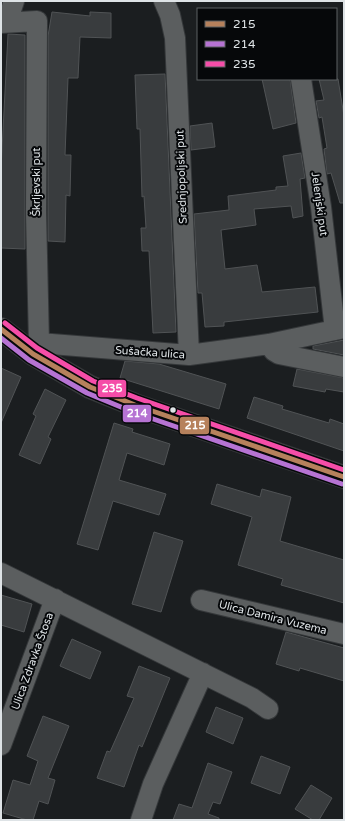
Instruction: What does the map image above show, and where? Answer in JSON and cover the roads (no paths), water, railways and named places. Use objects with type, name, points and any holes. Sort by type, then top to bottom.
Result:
[{"type":"street","points":[[4,22],[14,1]]},
{"type":"street","name":"Srednjopoljski put","points":[[164,1],[170,15],[175,38],[189,355]]},
{"type":"street","name":"Škrljevski put","points":[[4,22],[37,21],[36,348]]},
{"type":"street","name":"Jelenjski put","points":[[301,80],[339,329]]},
{"type":"street","points":[[1,329],[36,348],[90,387],[135,405],[344,477]]},
{"type":"street","name":"Sušačka ulica","points":[[36,348],[189,355],[269,344],[339,329]]},
{"type":"street","points":[[269,344],[274,351],[279,354],[331,366],[344,367]]},
{"type":"street","points":[[1,573],[55,598],[203,673],[252,698],[268,709]]},
{"type":"street","name":"Ulica Zdravka Štosa","points":[[1,745],[55,598]]},
{"type":"street","name":"Ulica Damira Vuzema","points":[[201,600],[344,634]]},
{"type":"street","points":[[141,820],[152,784],[203,673]]}]
